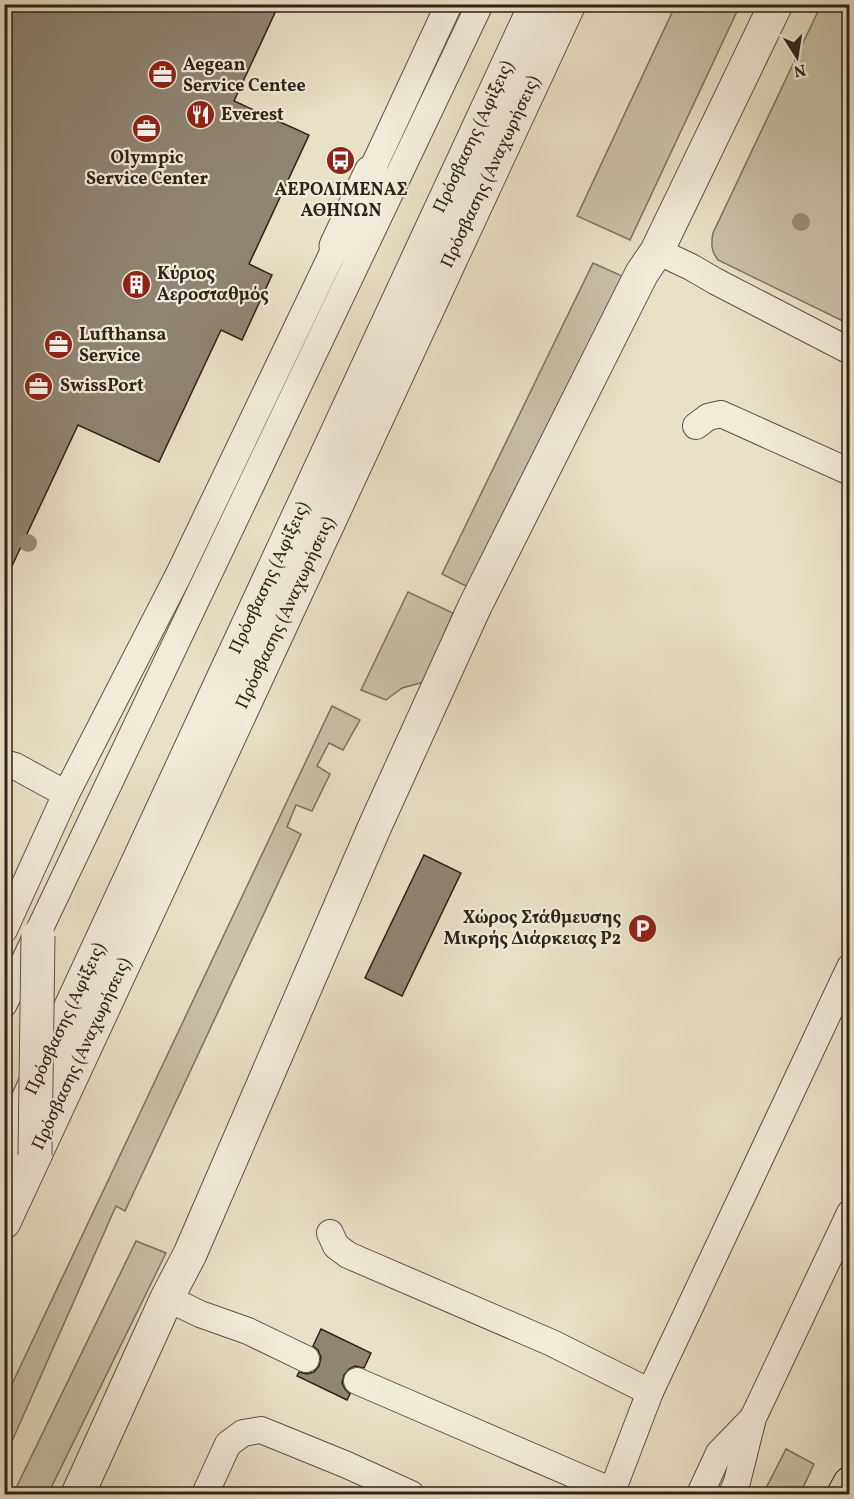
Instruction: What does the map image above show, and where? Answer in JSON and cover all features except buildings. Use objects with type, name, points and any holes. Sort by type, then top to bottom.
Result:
[{"type":"highway","points":[[844,1494],[849,1482]]},
{"type":"street","name":"Πρόσβασης (Αφίξεις)","points":[[20,1153],[536,4]]},
{"type":"street","name":"Πρόσβασης (Αναχωρήσεις)","points":[[4,1222],[20,1153],[569,4]]},
{"type":"street","points":[[78,1494],[167,1298],[190,1254],[371,837],[475,606],[642,273],[657,251],[776,4]]},
{"type":"street","points":[[336,246],[371,172]]},
{"type":"street","points":[[20,1153],[38,936]]},
{"type":"lane","points":[[371,172],[449,4]]},
{"type":"lane","points":[[4,1005],[480,4]]},
{"type":"lane","points":[[4,930],[66,794],[178,576],[336,246]]},
{"type":"lane","points":[[657,251],[849,351]]},
{"type":"lane","points":[[696,426],[708,417],[721,414],[849,472]]},
{"type":"lane","points":[[4,763],[15,766],[66,794]]},
{"type":"lane","points":[[357,1381],[611,1493],[650,1392],[849,967]]},
{"type":"lane","points":[[732,1494],[753,1418],[849,1213]]},
{"type":"lane","points":[[330,1233],[336,1246],[348,1255],[552,1343],[650,1392]]},
{"type":"lane","points":[[167,1298],[200,1314],[248,1331],[306,1359]]},
{"type":"lane","points":[[700,1494],[719,1453],[753,1418]]},
{"type":"lane","points":[[205,1494],[228,1444],[243,1433],[261,1430],[411,1494]]},
{"type":"shaded area","points":[[676,4],[740,5],[630,240],[577,216]]},
{"type":"shaded area","points":[[821,5],[849,5],[849,324],[718,260],[712,247],[713,233]]},
{"type":"shaded area","points":[[593,263],[622,276],[470,588],[442,574]]},
{"type":"shaded area","points":[[408,592],[453,613],[424,682],[402,688],[386,700],[361,690]]},
{"type":"shaded area","points":[[332,706],[360,720],[343,750],[329,743],[317,766],[330,774],[312,811],[296,805],[287,827],[301,834],[125,1211],[116,1206],[5,1457],[5,1399]]},
{"type":"shaded area","points":[[136,1241],[166,1253],[48,1494],[22,1494],[17,1486]]},
{"type":"shaded area","points":[[786,1449],[814,1464],[800,1494],[763,1494]]},
{"type":"place","name":"Aegean Service Centee","points":[[162,75]]},
{"type":"place","name":"Everest","points":[[200,115]]},
{"type":"place","name":"Olympic Service Center","points":[[147,129]]},
{"type":"place","name":"ΑΕΡΟΛΙΜΕΝΑΣ ΑΘΗΝΩΝ","points":[[341,161]]},
{"type":"place","name":"Κύριος Αεροσταθμός","points":[[136,284]]},
{"type":"place","name":"Lufthansa Service","points":[[58,345]]},
{"type":"place","name":"SwissPort","points":[[39,386]]},
{"type":"place","name":"Χώρος Στάθμευσης Μικρής Διάρκειας P2","points":[[642,928]]}]
